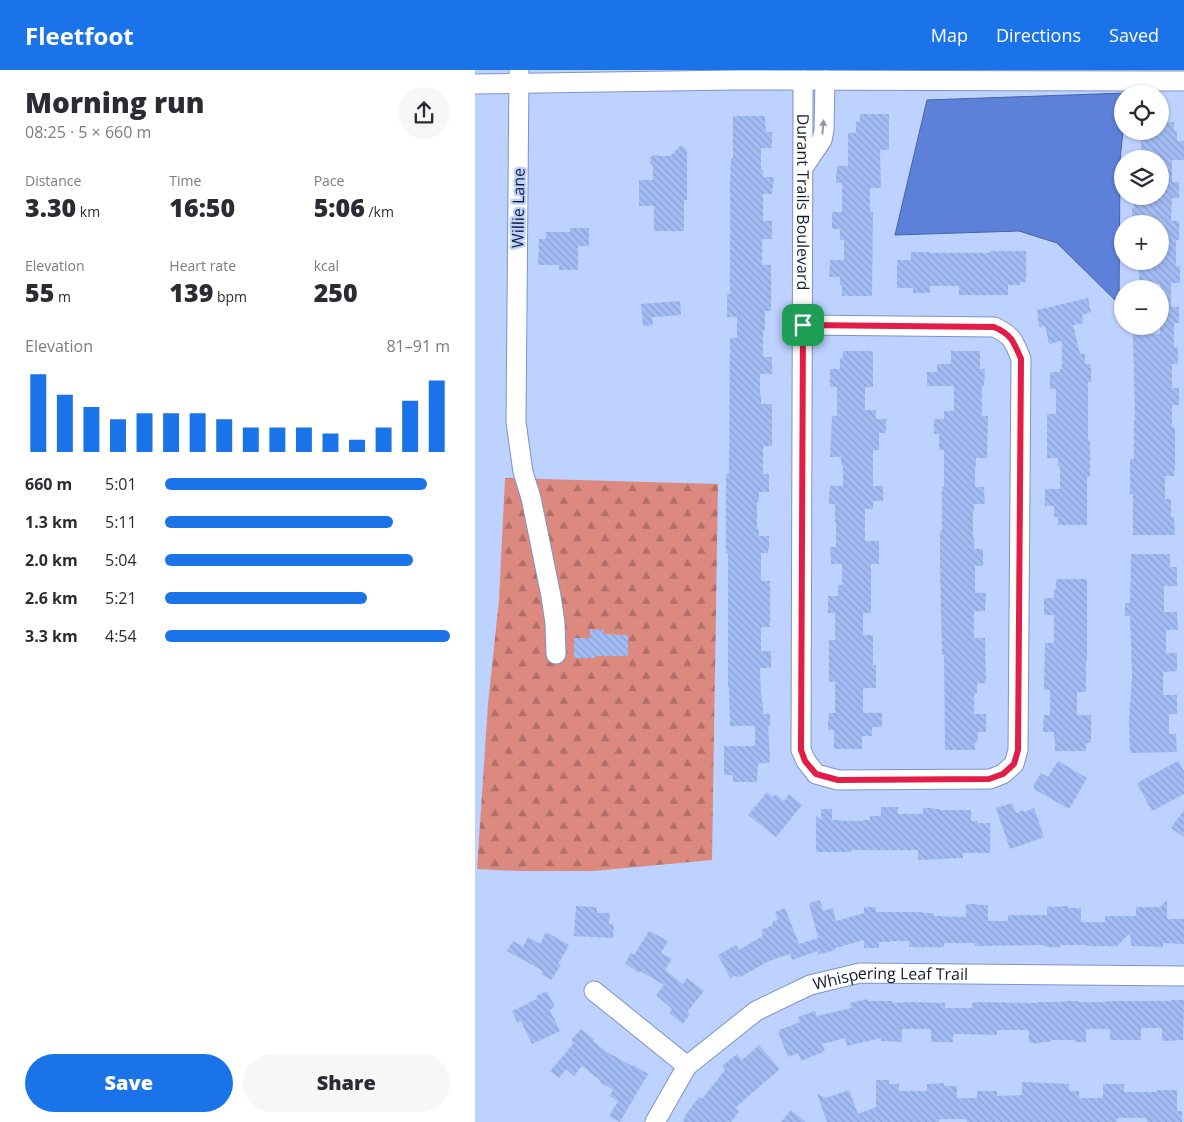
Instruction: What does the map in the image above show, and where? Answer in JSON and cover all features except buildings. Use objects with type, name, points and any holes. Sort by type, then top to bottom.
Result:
[{"type":"street","points":[[475,84],[519,76],[735,75],[803,80],[1184,80]]},
{"type":"street","name":"Willie Lane","points":[[519,76],[516,422],[523,472],[531,498],[551,596],[555,623],[556,654]]},
{"type":"street","name":"Durant Trails Boulevard","points":[[803,80],[801,750],[805,761],[816,774],[838,780],[989,779],[1003,774],[1014,764],[1018,750],[1021,359],[1015,343],[1005,332],[994,327],[803,325]]},
{"type":"street","points":[[803,168],[821,140],[824,130],[825,80]]},
{"type":"street","name":"Whispering Leaf Trail","points":[[655,1122],[687,1066],[756,1011],[810,985],[860,974],[1184,976]]},
{"type":"street","points":[[594,992],[687,1066]]},
{"type":"green space","points":[[505,478],[718,484],[712,860],[593,871],[477,869],[488,704],[499,600]]},
{"type":"water","points":[[1114,93],[1114,140],[1122,140],[1121,150],[1114,150],[1114,205],[1120,205],[1120,215],[1114,215],[1114,270],[1119,270],[1119,280],[1114,280],[1114,299],[1057,243],[1019,231],[895,235],[927,100]]},
{"type":"route","points":[[803,325],[994,327],[1005,332],[1015,343],[1021,359],[1018,750],[1014,764],[1003,774],[989,779],[838,780],[816,774],[805,761],[801,750],[803,325]]}]
